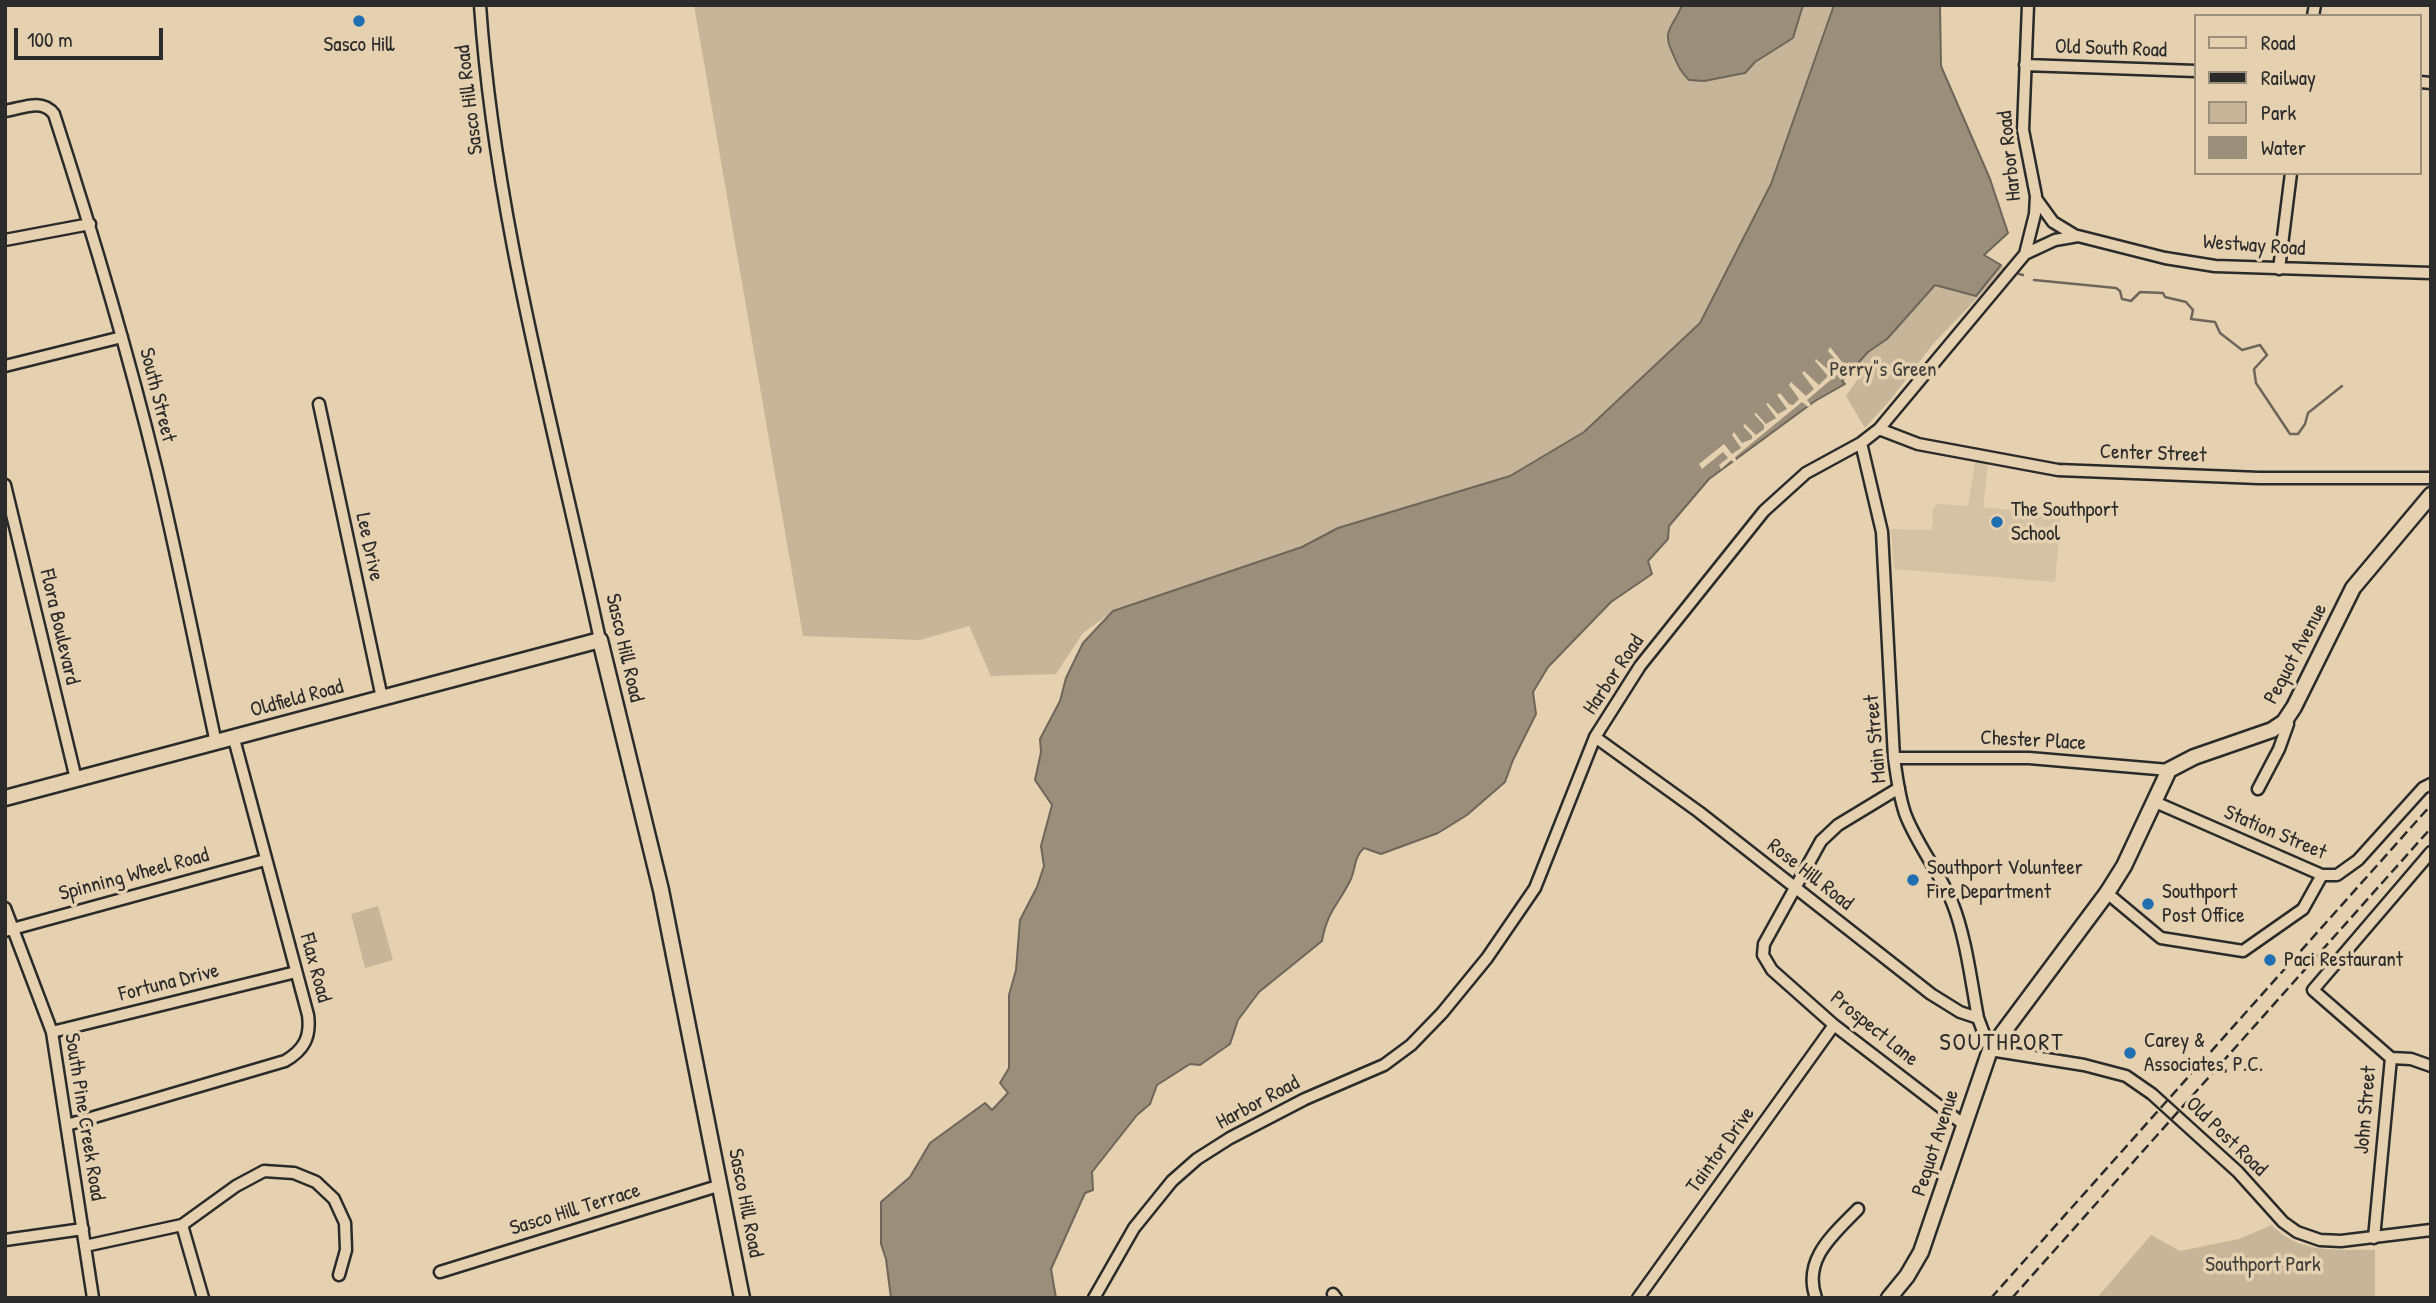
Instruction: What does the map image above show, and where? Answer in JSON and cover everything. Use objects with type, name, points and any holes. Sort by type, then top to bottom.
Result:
[{"type":"street","name":"Sasco Hill Road","points":[[481,5],[494,129],[510,231],[600,640],[661,890],[742,1298]]},
{"type":"street","name":"Harbor Road","points":[[1094,1298],[1134,1228],[1172,1181],[1197,1159],[1230,1138],[1304,1099],[1384,1065],[1410,1045],[1442,1013],[1487,958],[1535,888],[1595,737],[1640,666],[1764,511],[1806,473],[1861,443],[1879,429],[2025,254],[2035,214],[2036,196],[2024,130],[2028,5]]},
{"type":"street","name":"Old South Road","points":[[2025,65],[2194,71]]},
{"type":"street","name":"South Street","points":[[5,111],[40,104],[48,106],[54,114],[90,224],[156,468],[216,743]]},
{"type":"street","points":[[2279,269],[2291,175]]},
{"type":"street","name":"Westway Road","points":[[2036,196],[2041,208],[2053,222],[2078,236],[2165,258],[2215,266],[2431,272]]},
{"type":"street","points":[[5,240],[90,224]]},
{"type":"street","name":"Westway Road","points":[[2025,254],[2055,240],[2078,236]]},
{"type":"street","points":[[5,366],[122,337]]},
{"type":"street","name":"Lee Drive","points":[[319,404],[382,698]]},
{"type":"street","name":"Center Street","points":[[1879,429],[1918,444],[2058,470],[2259,478],[2431,478]]},
{"type":"street","name":"Main Street","points":[[1861,443],[1882,532],[1894,758],[1899,788],[1911,829],[1936,869],[1953,904],[1978,1018]]},
{"type":"street","name":"Flora Boulevard","points":[[5,485],[76,779]]},
{"type":"street","name":"Pequot Avenue","points":[[1889,1298],[1907,1276],[1921,1252],[1990,1050],[2107,893],[2124,866],[2169,770],[2194,757],[2272,730],[2284,722],[2353,588],[2431,495]]},
{"type":"street","name":"Oldfield Road","points":[[5,798],[600,640]]},
{"type":"street","points":[[2258,789],[2279,749],[2288,724],[2284,722]]},
{"type":"street","name":"Rose Hill Road","points":[[1595,737],[1699,812],[1931,994],[1960,1012],[1978,1018]]},
{"type":"street","name":"Flax Road","points":[[67,1125],[285,1061],[296,1055],[305,1045],[310,1024],[233,739]]},
{"type":"street","name":"Chester Place","points":[[1894,758],[2029,758],[2169,770]]},
{"type":"street","name":"Station Street","points":[[2155,802],[2322,875],[2337,875],[2358,860],[2423,788],[2431,783]]},
{"type":"street","points":[[1795,888],[1821,841],[1829,833],[1899,788]]},
{"type":"street","name":"John Street","points":[[2374,1238],[2391,1058],[2313,990],[2431,852]]},
{"type":"street","name":"Spinning Wheel Road","points":[[9,929],[265,860]]},
{"type":"street","points":[[2107,893],[2161,938],[2243,951],[2303,909],[2322,875]]},
{"type":"street","name":"Prospect Lane","points":[[1795,888],[1764,944],[1765,960],[1772,970],[1834,1024],[1963,1124]]},
{"type":"street","name":"South Pine Creek Road","points":[[5,908],[9,929],[52,1032],[93,1298]]},
{"type":"street","name":"Fortuna Drive","points":[[52,1032],[296,972]]},
{"type":"street","points":[[1978,1018],[1990,1050]]},
{"type":"street","name":"Taintor Drive","points":[[1638,1298],[1834,1024]]},
{"type":"street","name":"Old Post Road","points":[[1990,1050],[2084,1065],[2126,1076],[2152,1094],[2238,1172],[2283,1222],[2297,1232],[2330,1240],[2374,1238],[2431,1230]]},
{"type":"street","points":[[2391,1058],[2411,1059],[2431,1066]]},
{"type":"street","points":[[85,1246],[182,1225],[236,1186],[264,1171],[293,1173],[316,1182],[334,1199],[345,1223],[346,1250],[339,1275]]},
{"type":"street","name":"Sasco Hill Terrace","points":[[440,1272],[721,1185]]},
{"type":"street","points":[[1816,1298],[1813,1268],[1816,1257],[1858,1209]]},
{"type":"street","points":[[182,1225],[203,1298]]},
{"type":"street","points":[[5,1240],[83,1230]]},
{"type":"shaded area","name":"The Southport School","points":[[1975,462],[1988,464],[1983,507],[2061,515],[2055,582],[1894,569],[1891,529],[1932,530],[1933,509],[1937,504],[1968,506]]},
{"type":"green space","points":[[694,5],[1834,5],[1771,184],[1700,324],[1584,432],[1510,476],[1338,528],[1302,547],[1113,611],[1083,633],[1056,674],[991,676],[969,626],[920,640],[803,636]]},
{"type":"green space","name":"Perry\"s Green","points":[[2001,265],[2006,268],[1933,344],[1865,428],[1846,396],[1859,377],[1852,370],[1868,352],[1887,338],[1935,285],[1976,296]]},
{"type":"green space","points":[[378,906],[393,960],[365,968],[351,914]]},
{"type":"green space","name":"Southport Park","points":[[2272,1225],[2283,1235],[2307,1246],[2334,1250],[2375,1250],[2375,1298],[2097,1298],[2151,1235],[2180,1251],[2239,1239]]},
{"type":"water","points":[[1682,5],[1803,5],[1793,38],[1755,62],[1745,73],[1704,81],[1689,80],[1680,69],[1670,47],[1669,29]]},
{"type":"water","points":[[1834,5],[1940,5],[1941,66],[1990,179],[2008,233],[1984,255],[2001,265],[1976,296],[1935,285],[1887,339],[1868,352],[1842,381],[1845,384],[1815,401],[1709,479],[1669,526],[1668,539],[1648,561],[1652,574],[1611,602],[1548,667],[1533,692],[1536,714],[1505,782],[1467,815],[1438,833],[1381,854],[1364,848],[1361,851],[1351,879],[1327,922],[1322,941],[1259,992],[1238,1020],[1230,1044],[1200,1065],[1190,1064],[1157,1085],[1150,1104],[1137,1115],[1092,1172],[1093,1190],[1085,1193],[1051,1269],[1056,1298],[891,1298],[886,1259],[881,1244],[881,1202],[910,1177],[930,1143],[985,1103],[992,1110],[1008,1093],[1000,1083],[1009,1068],[1009,995],[1016,970],[1020,920],[1037,887],[1044,866],[1041,846],[1052,805],[1035,780],[1041,752],[1040,739],[1060,701],[1066,678],[1083,643],[1113,611],[1302,547],[1338,528],[1510,476],[1584,432],[1700,323],[1771,184]]},
{"type":"pier","points":[[1830,347],[1846,367],[1807,400],[1811,405],[1808,407],[1802,402],[1735,457],[1737,462],[1731,460],[1721,469],[1719,465],[1728,458],[1723,452],[1702,469],[1699,464],[1724,444],[1732,454],[1741,448],[1732,435],[1734,432],[1742,443],[1752,439],[1743,426],[1745,424],[1756,435],[1764,429],[1764,425],[1754,414],[1766,424],[1776,418],[1766,404],[1778,414],[1787,409],[1777,395],[1780,393],[1793,405],[1799,399],[1789,385],[1791,382],[1806,396],[1814,389],[1802,373],[1804,371],[1819,385],[1828,376],[1816,359],[1833,374],[1841,366],[1828,351]]},
{"type":"waterway","points":[[2019,274],[2023,275]]},
{"type":"waterway","points":[[2034,280],[2116,288],[2122,299],[2131,301],[2140,292],[2163,293],[2165,297],[2186,302],[2193,310],[2191,319],[2215,322],[2220,333],[2242,350],[2260,345],[2267,355],[2254,369],[2256,383],[2290,434],[2298,434],[2308,413],[2342,386]]},
{"type":"railway","points":[[1991,1298],[2431,805]]},
{"type":"railway","points":[[2012,1298],[2431,828]]},
{"type":"place","name":"Sasco Hill","points":[[359,21]]},
{"type":"place","name":"The Southport School","points":[[1997,522]]},
{"type":"place","name":"Southport Volunteer Fire Department","points":[[1913,880]]},
{"type":"place","name":"Southport Post Office","points":[[2148,904]]},
{"type":"place","name":"Paci Restaurant","points":[[2270,960]]},
{"type":"place","name":"Carey & Associates, P.C.","points":[[2130,1053]]},
{"type":"district","name":"SOUTHPORT","points":[[2002,1044]]}]
